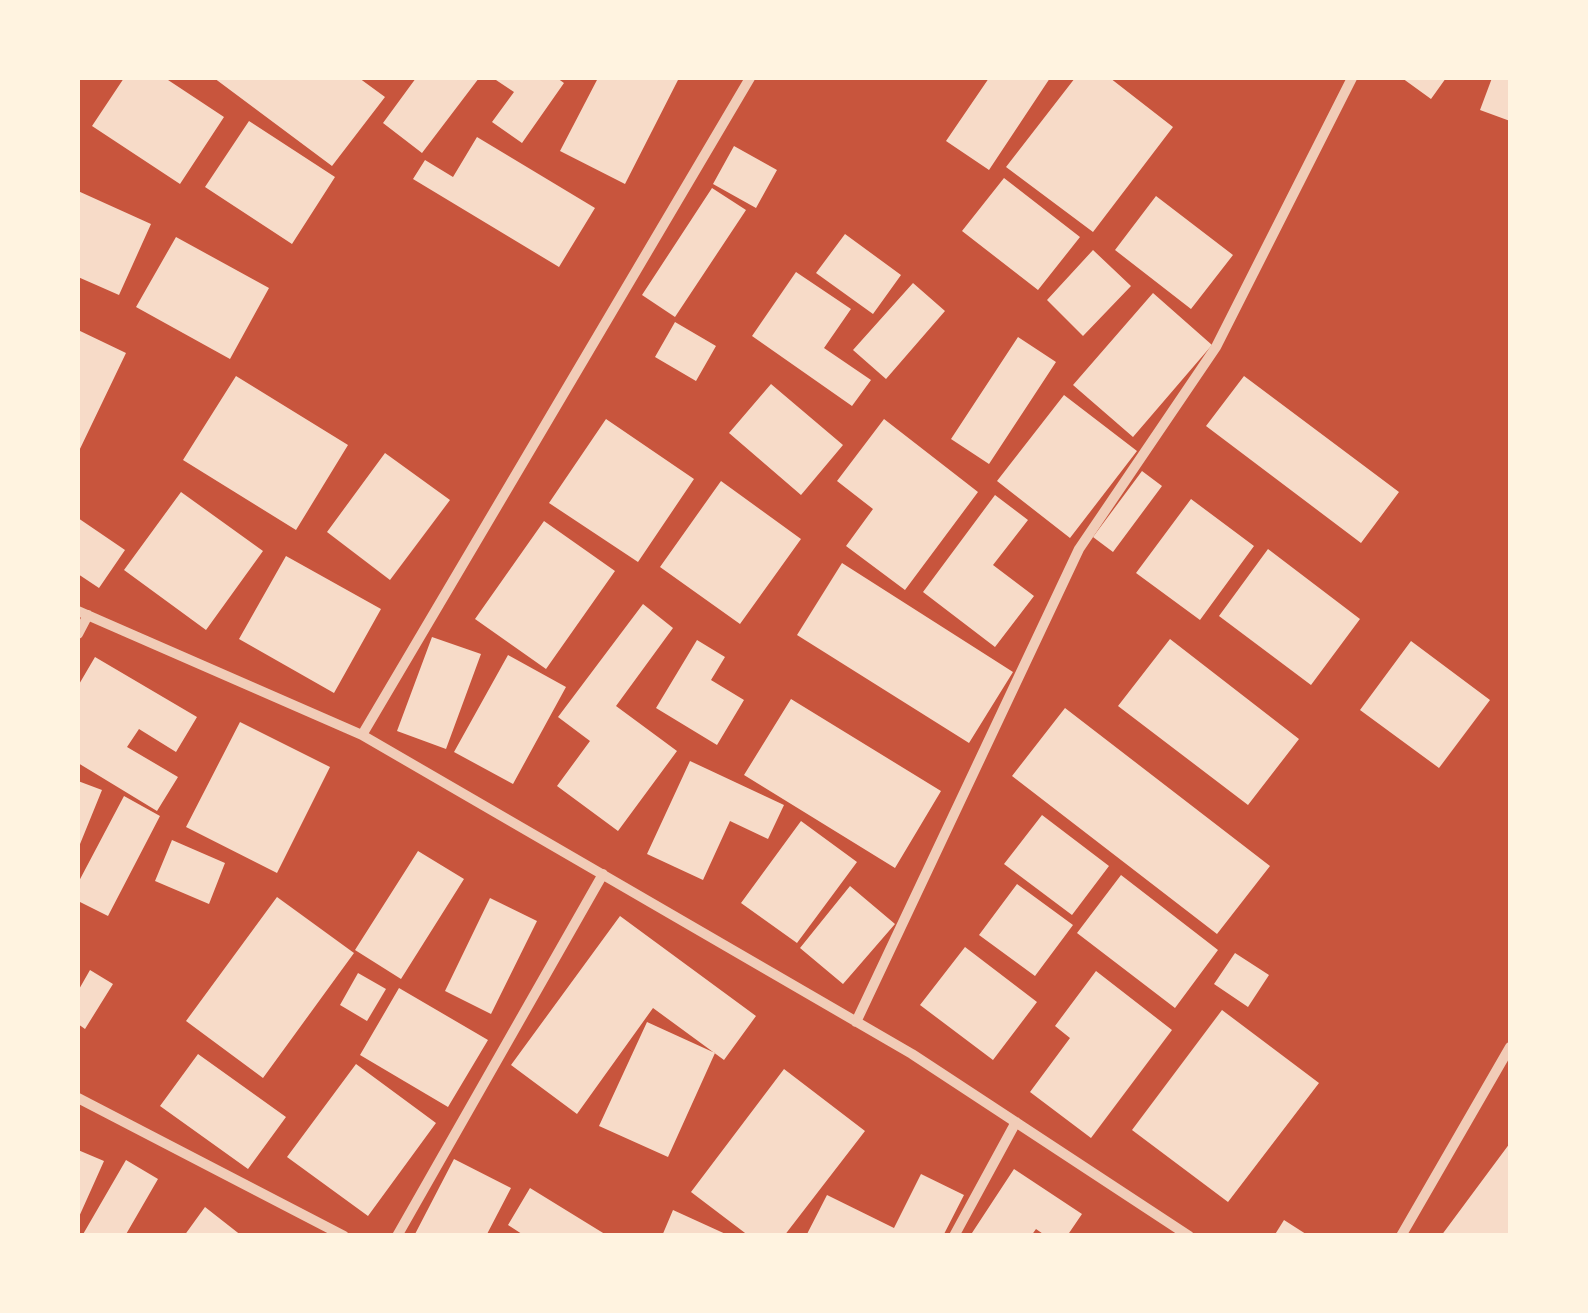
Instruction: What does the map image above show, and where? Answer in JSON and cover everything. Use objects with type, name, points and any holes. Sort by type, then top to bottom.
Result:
[{"type":"street","points":[[362,735],[750,78]]},
{"type":"street","points":[[856,1022],[1079,549],[1216,348],[1352,78]]},
{"type":"street","points":[[78,634],[83,613],[362,735],[856,1022],[1189,1236]]},
{"type":"street","points":[[397,1236],[603,874]]},
{"type":"street","points":[[1401,1236],[1510,1047]]},
{"type":"street","points":[[78,1098],[344,1236]]},
{"type":"street","points":[[954,1236],[1016,1122]]},
{"type":"building","points":[[124,78],[165,78],[224,117],[180,184],[92,126]]},
{"type":"building","points":[[214,78],[359,78],[385,97],[332,166]]},
{"type":"building","points":[[416,78],[479,78],[422,153],[383,123]]},
{"type":"building","points":[[493,78],[557,78],[564,83],[522,143],[492,122],[514,92]]},
{"type":"building","points":[[598,78],[679,78],[625,184],[560,151]]},
{"type":"building","points":[[989,78],[1050,78],[989,170],[946,141]]},
{"type":"building","points":[[1075,78],[1110,78],[1173,127],[1093,232],[1006,167]]},
{"type":"building","points":[[1402,78],[1446,78],[1431,99]]},
{"type":"building","points":[[1492,78],[1510,78],[1510,121],[1480,110]]},
{"type":"building","points":[[249,121],[335,177],[292,244],[205,187]]},
{"type":"building","points":[[477,137],[595,208],[559,267],[413,179],[425,160],[453,177]]},
{"type":"building","points":[[734,146],[777,170],[756,208],[713,184]]},
{"type":"building","points":[[1004,178],[1080,237],[1038,290],[962,231]]},
{"type":"building","points":[[712,188],[746,210],[675,317],[642,295]]},
{"type":"building","points":[[78,191],[151,224],[119,295],[78,277]]},
{"type":"building","points":[[1156,196],[1233,255],[1191,309],[1115,250]]},
{"type":"building","points":[[845,234],[901,275],[873,314],[816,273]]},
{"type":"building","points":[[176,237],[269,288],[230,359],[136,307]]},
{"type":"building","points":[[1093,250],[1131,286],[1083,336],[1047,300]]},
{"type":"building","points":[[796,272],[851,309],[824,348],[871,380],[852,406],[752,336]]},
{"type":"building","points":[[913,283],[945,311],[886,379],[853,350]]},
{"type":"building","points":[[1153,293],[1212,345],[1133,437],[1073,385]]},
{"type":"building","points":[[675,322],[716,346],[696,381],[655,357]]},
{"type":"building","points":[[78,330],[126,353],[78,453]]},
{"type":"building","points":[[1018,337],[1056,362],[989,464],[951,439]]},
{"type":"building","points":[[236,376],[348,445],[296,530],[183,460]]},
{"type":"building","points":[[1244,376],[1399,492],[1361,543],[1206,426]]},
{"type":"building","points":[[771,384],[843,445],[801,495],[729,433]]},
{"type":"building","points":[[1064,395],[1137,451],[1070,538],[997,481]]},
{"type":"building","points":[[606,419],[694,479],[638,562],[549,503]]},
{"type":"building","points":[[884,419],[978,492],[905,590],[846,546],[873,509],[837,481]]},
{"type":"building","points":[[385,453],[450,500],[390,580],[327,532]]},
{"type":"building","points":[[1142,471],[1162,486],[1113,552],[1093,537]]},
{"type":"building","points":[[721,481],[801,539],[740,624],[660,567]]},
{"type":"building","points":[[181,492],[263,551],[206,630],[124,570]]},
{"type":"building","points":[[995,495],[1028,520],[993,565],[1034,596],[995,647],[923,592]]},
{"type":"building","points":[[1191,499],[1254,546],[1200,620],[1136,573]]},
{"type":"building","points":[[78,518],[125,550],[99,588],[78,574]]},
{"type":"building","points":[[544,521],[615,571],[546,669],[475,619]]},
{"type":"building","points":[[1268,549],[1360,619],[1311,685],[1219,616]]},
{"type":"building","points":[[286,556],[381,609],[334,693],[239,639]]},
{"type":"building","points":[[842,563],[1013,672],[969,743],[797,635]]},
{"type":"building","points":[[643,604],[673,628],[616,706],[677,751],[618,831],[557,786],[590,741],[558,717]]},
{"type":"building","points":[[432,637],[481,654],[446,749],[397,731]]},
{"type":"building","points":[[1170,639],[1299,739],[1248,805],[1118,706]]},
{"type":"building","points":[[697,640],[725,657],[711,680],[744,700],[717,745],[656,708]]},
{"type":"building","points":[[1411,641],[1490,700],[1439,768],[1360,710]]},
{"type":"building","points":[[508,655],[566,687],[513,784],[454,752]]},
{"type":"building","points":[[95,657],[197,717],[176,752],[139,729],[127,747],[178,777],[157,811],[78,763],[78,686]]},
{"type":"building","points":[[791,699],[941,791],[895,868],[744,775]]},
{"type":"building","points":[[1065,708],[1270,866],[1217,934],[1012,776]]},
{"type":"building","points":[[240,722],[330,767],[277,873],[186,827]]},
{"type":"building","points":[[690,761],[784,805],[768,839],[730,821],[703,880],[647,854]]},
{"type":"building","points":[[78,781],[102,790],[78,849]]},
{"type":"building","points":[[124,796],[160,816],[108,916],[78,901],[78,883]]},
{"type":"building","points":[[1042,815],[1109,866],[1072,915],[1004,864]]},
{"type":"building","points":[[801,821],[857,862],[797,943],[741,903]]},
{"type":"building","points":[[172,840],[225,863],[209,904],[155,881]]},
{"type":"building","points":[[418,851],[464,879],[401,979],[355,950]]},
{"type":"building","points":[[1121,875],[1218,950],[1175,1008],[1077,933]]},
{"type":"building","points":[[1017,884],[1073,925],[1035,976],[979,935]]},
{"type":"building","points":[[850,886],[895,924],[843,984],[800,948]]},
{"type":"building","points":[[277,897],[354,953],[263,1078],[186,1021]]},
{"type":"building","points":[[490,898],[537,921],[491,1014],[445,991]]},
{"type":"building","points":[[620,916],[756,1016],[724,1060],[653,1008],[577,1114],[511,1065]]},
{"type":"building","points":[[965,947],[1037,1002],[993,1060],[920,1005]]},
{"type":"building","points":[[1235,953],[1269,975],[1248,1007],[1214,984]]},
{"type":"building","points":[[90,970],[113,984],[85,1029],[78,1024],[78,991]]},
{"type":"building","points":[[1096,971],[1172,1030],[1091,1138],[1030,1092],[1070,1038],[1055,1026]]},
{"type":"building","points":[[358,973],[386,989],[367,1021],[340,1005]]},
{"type":"building","points":[[399,988],[488,1040],[448,1107],[360,1055]]},
{"type":"building","points":[[1222,1010],[1319,1083],[1228,1202],[1132,1130]]},
{"type":"building","points":[[647,1022],[715,1053],[668,1157],[599,1126]]},
{"type":"building","points":[[198,1054],[286,1117],[248,1169],[160,1106]]},
{"type":"building","points":[[356,1064],[436,1123],[368,1216],[287,1157]]},
{"type":"building","points":[[784,1069],[865,1131],[784,1236],[749,1236],[691,1192]]},
{"type":"building","points":[[1510,1143],[1510,1236],[1441,1236]]},
{"type":"building","points":[[78,1150],[104,1161],[78,1219]]},
{"type":"building","points":[[454,1159],[511,1188],[486,1236],[414,1236]]},
{"type":"building","points":[[126,1160],[158,1179],[125,1236],[82,1236]]},
{"type":"building","points":[[1014,1169],[1082,1214],[1067,1236],[1046,1236],[1036,1229],[1031,1236],[970,1236]]},
{"type":"building","points":[[921,1174],[964,1195],[943,1236],[806,1236],[827,1195],[894,1228]]},
{"type":"building","points":[[530,1188],[608,1236],[525,1236],[508,1225]]},
{"type":"building","points":[[205,1207],[242,1236],[184,1236]]},
{"type":"building","points":[[673,1210],[730,1236],[662,1236]]},
{"type":"building","points":[[1284,1220],[1309,1236],[1274,1236]]}]
